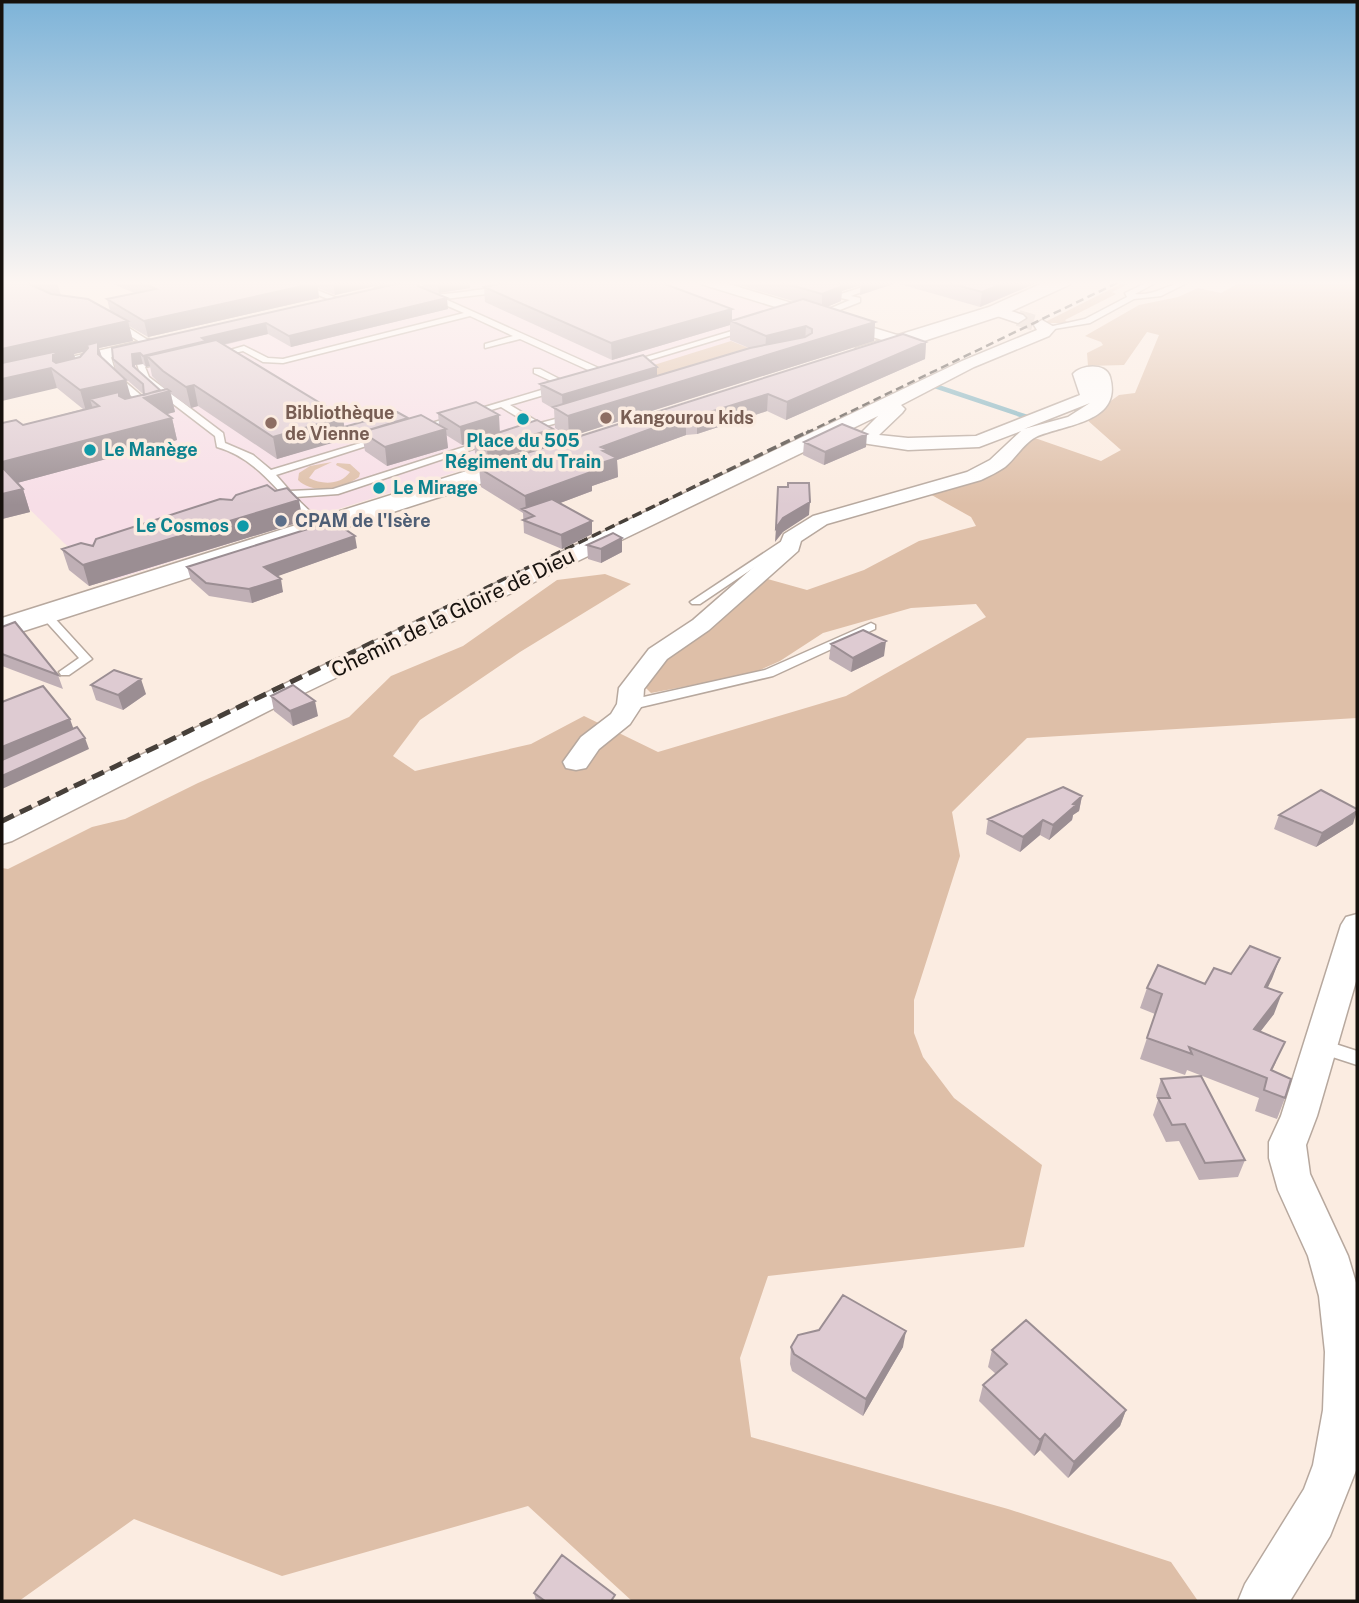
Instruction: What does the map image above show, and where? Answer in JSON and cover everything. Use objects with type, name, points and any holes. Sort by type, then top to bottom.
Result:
[{"type":"main road","points":[[837,361],[854,356]]},
{"type":"main road","points":[[2,628],[586,442]]},
{"type":"street","points":[[2,378],[83,364],[102,356]]},
{"type":"street","name":"Chemin de la Gloire de Dieu","points":[[2,835],[285,693],[990,356]]},
{"type":"street","name":"Chemin de la Gloire de Dieu","points":[[576,762],[590,743],[615,726],[630,704],[632,688],[658,654],[701,625],[790,546],[791,538],[820,520],[974,475],[997,464],[1021,438],[1074,421],[1099,405],[1103,397],[1101,375],[1083,372],[1081,374],[1089,393],[1087,398],[979,442],[908,444],[869,439],[869,434],[902,404],[906,397]]},
{"type":"street","points":[[1262,1601],[1327,1491],[1346,1408],[1345,1333],[1333,1268],[1295,1183],[1287,1157],[1287,1143],[1299,1116],[1357,925]]},
{"type":"lane","points":[[107,356],[111,366],[109,372],[142,402],[120,414],[147,411]]},
{"type":"lane","points":[[204,358],[213,356]]},
{"type":"lane","points":[[258,356],[266,360],[283,360],[300,356]]},
{"type":"lane","points":[[564,356],[600,372]]},
{"type":"lane","points":[[626,364],[655,356]]},
{"type":"lane","points":[[172,358],[139,366],[141,374],[172,405],[220,435],[220,445],[237,449],[272,473],[285,494],[319,526]]},
{"type":"lane","points":[[141,374],[166,368]]},
{"type":"lane","points":[[589,377],[613,368]]},
{"type":"lane","points":[[537,371],[567,385]]},
{"type":"lane","points":[[410,431],[578,381]]},
{"type":"lane","points":[[502,404],[538,426],[586,442]]},
{"type":"lane","points":[[514,434],[584,412]]},
{"type":"lane","points":[[272,473],[397,435]]},
{"type":"lane","points":[[285,494],[334,492],[502,438]]},
{"type":"lane","points":[[696,602],[791,538]]},
{"type":"lane","points":[[45,614],[86,659],[65,672]]},
{"type":"lane","points":[[630,704],[769,673],[871,627]]},
{"type":"lane","points":[[1320,1046],[1357,1058]]},
{"type":"shaded area","points":[[166,356],[825,356],[110,581],[65,544],[12,492],[2,443],[150,399],[121,376],[118,369]]},
{"type":"shaded area","points":[[683,356],[752,356],[658,385],[641,369]]},
{"type":"shaded area","points":[[1087,356],[1130,356],[1124,365],[1088,366]]},
{"type":"shaded area","points":[[1150,356],[1357,356],[1357,718],[1027,738],[952,812],[960,856],[914,1000],[914,1033],[923,1057],[954,1098],[1042,1165],[1024,1247],[768,1276],[740,1358],[751,1437],[1008,1509],[1171,1562],[1198,1601],[632,1601],[528,1506],[282,1576],[134,1519],[19,1601],[2,1601],[2,868],[8,869],[92,827],[125,819],[198,783],[349,717],[391,676],[463,646],[557,580],[605,574],[631,584],[520,652],[420,720],[393,756],[415,771],[531,744],[584,716],[658,752],[846,696],[986,617],[976,604],[911,608],[823,633],[780,661],[751,674],[651,693],[640,682],[719,619],[764,578],[807,590],[864,570],[919,541],[976,526],[971,517],[928,493],[1032,437],[1101,461],[1121,450],[1086,419],[1119,395],[1135,393]]},
{"type":"shaded area","points":[[332,462],[315,470],[309,478],[325,483],[342,479],[350,472],[336,465],[337,463],[350,464],[360,473],[359,477],[345,485],[328,489],[312,488],[298,480],[299,473],[310,466]]},
{"type":"building","points":[[36,356],[53,356],[56,363],[100,356],[126,380],[80,390],[51,368],[2,379],[2,363]]},
{"type":"building","points":[[113,356],[132,356],[133,366],[160,390],[144,395],[143,384],[113,359]]},
{"type":"building","points":[[147,356],[242,356],[343,417],[273,437],[194,385],[186,387]]},
{"type":"building","points":[[640,356],[644,356],[657,367],[562,395],[540,384]]},
{"type":"building","points":[[724,356],[765,356],[568,416],[553,407]]},
{"type":"building","points":[[834,356],[894,356],[787,402],[768,394],[697,416],[686,416],[601,447],[608,450],[603,451],[617,458],[585,468],[591,472],[525,496],[479,468]]},
{"type":"building","points":[[167,389],[170,391],[144,398],[172,418],[2,462],[2,423],[16,420],[23,425],[99,406],[90,399],[119,392],[119,396],[125,399]]},
{"type":"building","points":[[476,402],[499,415],[460,427],[438,413]]},
{"type":"building","points":[[397,412],[408,418],[352,436],[345,432],[344,427]]},
{"type":"building","points":[[421,415],[446,429],[385,447],[362,432]]},
{"type":"building","points":[[537,420],[553,429],[487,449],[473,441]]},
{"type":"building","points":[[842,424],[867,434],[825,452],[804,442]]},
{"type":"building","points":[[2,467],[23,489],[2,494]]},
{"type":"building","points":[[788,483],[809,483],[810,502],[783,518],[776,528],[778,487],[788,487]]},
{"type":"building","points":[[267,485],[275,491],[287,488],[299,500],[83,565],[62,549],[81,543],[93,546],[96,539],[220,499],[232,500],[236,495]]},
{"type":"building","points":[[552,499],[592,521],[561,535],[523,520],[534,516],[522,509]]},
{"type":"building","points":[[333,521],[355,536],[264,567],[281,579],[249,589],[206,583],[187,567]]},
{"type":"building","points":[[613,533],[622,538],[601,549],[587,545]]},
{"type":"building","points":[[15,622],[58,675],[2,654],[2,627]]},
{"type":"building","points":[[863,630],[886,641],[853,658],[831,644]]},
{"type":"building","points":[[114,670],[141,679],[118,695],[91,685]]},
{"type":"building","points":[[293,685],[315,701],[290,711],[271,696]]},
{"type":"building","points":[[43,686],[70,719],[2,747],[2,702]]},
{"type":"building","points":[[77,727],[85,738],[2,776],[2,760]]},
{"type":"building","points":[[1063,787],[1082,796],[1073,804],[1076,805],[1053,825],[1043,820],[1023,837],[988,819]]},
{"type":"building","points":[[1321,790],[1357,811],[1322,833],[1279,815]]},
{"type":"building","points":[[1250,946],[1280,958],[1265,987],[1282,993],[1254,1029],[1285,1042],[1271,1070],[1291,1079],[1285,1098],[1264,1090],[1267,1078],[1189,1047],[1192,1054],[1147,1038],[1162,994],[1147,988],[1158,965],[1205,984],[1214,968],[1231,974]]},
{"type":"building","points":[[1201,1076],[1245,1160],[1205,1163],[1185,1124],[1172,1125],[1158,1098],[1170,1098],[1161,1079]]},
{"type":"building","points":[[843,1295],[906,1331],[866,1399],[794,1354],[791,1347],[798,1335],[819,1330]]},
{"type":"building","points":[[1026,1320],[1126,1410],[1074,1462],[1045,1434],[1040,1440],[983,1385],[1007,1364],[992,1350]]},
{"type":"building","points":[[562,1555],[615,1595],[611,1601],[545,1601],[534,1593]]},
{"type":"waterway","points":[[932,385],[1027,417]]},
{"type":"railway","points":[[806,433],[966,356]]},
{"type":"railway","points":[[403,628],[809,431]]},
{"type":"railway","points":[[2,821],[407,626]]},
{"type":"place","name":"Kangourou kids","points":[[606,418]]},
{"type":"place","name":"Place du 505 Régiment du Train","points":[[523,419]]},
{"type":"place","name":"Bibliothèque de Vienne","points":[[271,423]]},
{"type":"place","name":"Le Manège","points":[[90,450]]},
{"type":"place","name":"Le Mirage","points":[[379,488]]},
{"type":"place","name":"CPAM de l'Isère","points":[[281,521]]},
{"type":"place","name":"Le Cosmos","points":[[243,526]]}]
